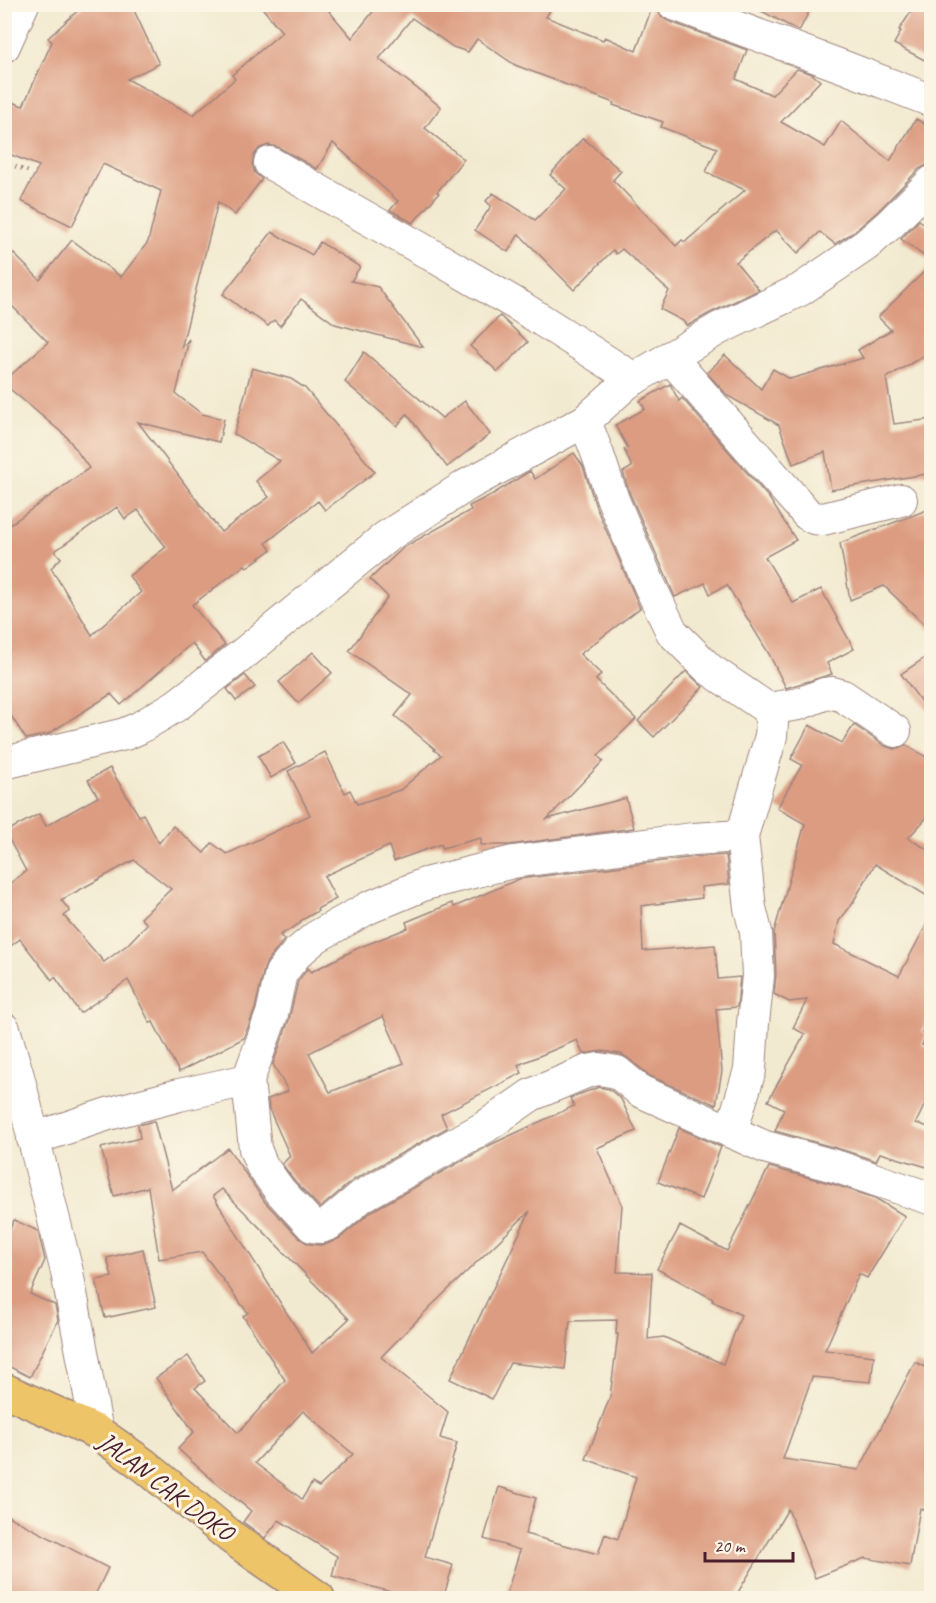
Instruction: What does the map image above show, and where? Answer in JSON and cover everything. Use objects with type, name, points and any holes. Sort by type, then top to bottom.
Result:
[{"type":"main road","name":"JALAN CAK DOKO","points":[[4,1390],[97,1432],[144,1465],[231,1537],[318,1599]]},
{"type":"street","points":[[4,46],[23,4]]},
{"type":"street","points":[[674,4],[932,101]]},
{"type":"street","points":[[270,163],[521,307],[634,378]]},
{"type":"street","points":[[4,763],[125,734],[177,705],[386,537],[466,485],[585,421],[627,382],[718,329],[800,290],[866,245],[932,182]]},
{"type":"street","points":[[670,357],[807,514],[823,519],[901,500]]},
{"type":"street","points":[[585,421],[613,501],[672,632],[709,669],[768,709],[772,723],[771,736],[742,836],[750,908],[756,932],[758,976],[750,1070],[730,1132]]},
{"type":"street","points":[[768,709],[799,704],[824,694],[833,693],[843,696],[895,731]]},
{"type":"street","points":[[742,836],[631,846],[513,862],[425,884],[368,908],[316,937],[297,953],[281,973],[272,1014],[248,1080],[255,1149],[262,1166],[280,1191],[312,1226],[321,1227],[339,1217],[362,1196],[485,1127],[531,1095],[588,1071],[599,1069],[617,1072],[640,1091],[765,1147],[837,1167],[932,1199]]},
{"type":"street","points":[[4,1029],[67,1272],[97,1432]]},
{"type":"street","points":[[33,1139],[108,1114],[248,1080]]},
{"type":"path","points":[[4,162],[29,172]]},
{"type":"building","points":[[85,4],[131,4],[159,64],[127,79],[193,115],[235,79],[232,75],[282,32],[259,4],[323,4],[352,38],[379,4],[554,4],[546,17],[603,40],[605,37],[636,51],[653,5],[668,21],[747,50],[736,79],[772,95],[797,69],[812,74],[820,81],[781,122],[825,147],[841,121],[890,161],[916,119],[932,128],[932,165],[919,169],[878,211],[854,232],[835,244],[820,232],[798,253],[776,230],[736,262],[759,290],[687,326],[683,321],[660,309],[669,291],[622,249],[616,254],[613,250],[574,290],[519,234],[508,252],[475,230],[491,206],[486,201],[493,193],[535,220],[566,189],[550,175],[583,138],[621,171],[613,180],[676,246],[682,240],[685,242],[745,190],[706,172],[717,148],[661,127],[663,122],[613,105],[614,103],[515,65],[477,39],[468,52],[453,47],[412,18],[379,59],[441,107],[425,128],[464,159],[413,223],[390,210],[398,201],[333,143],[317,169],[278,147],[269,145],[260,148],[254,155],[252,164],[255,173],[262,179],[235,215],[218,202],[181,349],[189,339],[176,394],[202,414],[224,419],[219,442],[138,422],[221,532],[269,497],[256,481],[280,461],[234,434],[252,368],[291,379],[305,388],[375,472],[325,510],[318,501],[266,543],[271,550],[247,567],[245,565],[192,605],[225,645],[205,661],[192,643],[121,705],[111,694],[48,734],[26,739],[4,705],[4,529],[89,468],[67,437],[4,384],[4,381],[48,342],[4,298],[4,244],[40,280],[72,240],[121,277],[148,242],[161,191],[103,164],[72,226],[21,201],[39,166],[4,152],[4,99],[23,106],[52,42],[48,38]],"holes":[[[117,507],[125,519],[138,510],[166,547],[129,576],[141,592],[92,635],[51,568],[61,558],[55,551]]]},
{"type":"building","points":[[748,4],[813,4],[799,31]]},
{"type":"building","points":[[916,4],[932,4],[932,64],[894,44],[901,31],[899,30]]},
{"type":"building","points":[[919,220],[932,229],[932,262],[901,239]]},
{"type":"building","points":[[272,232],[312,255],[320,242],[360,267],[351,281],[378,287],[423,347],[335,324],[301,299],[280,326],[274,320],[268,326],[249,314],[223,294]]},
{"type":"building","points":[[932,264],[932,351],[886,378],[894,424],[932,419],[932,473],[831,490],[825,452],[793,464],[779,425],[728,396],[707,373],[725,355],[761,389],[773,369],[790,379],[863,358],[858,350],[891,330],[878,317]]},
{"type":"building","points":[[500,316],[528,342],[498,372],[470,346]]},
{"type":"building","points":[[364,352],[442,418],[465,401],[490,434],[447,467],[407,414],[397,426],[345,382]]},
{"type":"building","points":[[670,384],[679,401],[682,398],[769,498],[796,540],[765,557],[793,603],[821,589],[854,649],[827,663],[832,674],[786,688],[769,654],[727,585],[710,594],[705,583],[675,597],[630,494],[623,472],[632,467],[624,449],[628,448],[615,425],[645,409],[640,401]]},
{"type":"building","points":[[574,453],[583,466],[596,507],[640,608],[580,654],[601,674],[596,680],[636,719],[598,756],[603,761],[547,819],[626,798],[634,828],[509,845],[481,845],[481,838],[442,848],[441,844],[394,861],[389,846],[324,876],[336,899],[317,909],[318,911],[300,921],[301,923],[280,935],[284,940],[264,969],[255,1009],[244,1038],[179,1072],[128,980],[80,1013],[55,977],[52,980],[20,939],[4,951],[4,888],[26,871],[5,832],[39,814],[46,826],[98,797],[88,780],[110,768],[139,816],[143,814],[159,843],[173,826],[204,853],[212,843],[227,854],[310,815],[288,771],[325,752],[345,793],[350,790],[357,804],[400,790],[441,755],[395,716],[412,695],[349,651],[388,597],[370,579],[404,547],[471,510],[469,506],[530,471],[535,479]],"holes":[[[134,860],[171,889],[141,918],[147,924],[127,945],[104,962],[64,916],[70,911],[61,900]]]},
{"type":"building","points":[[932,508],[932,632],[884,586],[850,600],[840,543]]},
{"type":"building","points":[[313,652],[332,673],[298,703],[279,682]]},
{"type":"building","points":[[932,653],[932,717],[901,674]]},
{"type":"building","points":[[686,671],[703,687],[654,737],[638,721]]},
{"type":"building","points":[[245,675],[255,687],[236,701],[227,689]]},
{"type":"building","points":[[809,725],[842,743],[854,725],[885,746],[894,749],[906,745],[932,760],[932,812],[908,838],[932,852],[932,899],[875,864],[854,902],[839,921],[834,944],[899,976],[932,914],[932,1011],[922,1032],[927,1034],[922,1045],[932,1049],[932,1089],[916,1123],[932,1128],[932,1151],[927,1167],[880,1153],[876,1161],[775,1131],[784,1109],[768,1101],[805,1034],[793,1028],[807,1000],[789,1002],[774,994],[776,975],[774,932],[805,824],[777,808],[802,765],[791,759]]},
{"type":"building","points":[[283,742],[296,763],[271,778],[258,756]]},
{"type":"building","points":[[726,855],[729,884],[701,887],[702,898],[641,906],[643,951],[715,945],[718,979],[740,977],[737,1007],[716,1009],[722,1071],[716,1105],[650,1076],[621,1054],[602,1051],[583,1054],[577,1040],[518,1065],[522,1073],[441,1114],[447,1128],[353,1180],[320,1208],[294,1180],[282,1164],[290,1156],[269,1109],[268,1099],[288,1091],[273,1064],[289,1020],[298,981],[308,968],[311,972],[358,948],[408,928],[406,922],[452,903],[454,907],[519,879]],"holes":[[[383,1016],[404,1063],[330,1092],[309,1053]]]},
{"type":"building","points":[[599,1087],[609,1089],[621,1099],[636,1131],[597,1148],[622,1205],[617,1272],[652,1273],[648,1339],[664,1337],[723,1364],[741,1315],[657,1269],[680,1226],[727,1251],[769,1167],[875,1198],[905,1216],[867,1278],[859,1274],[825,1350],[874,1356],[871,1382],[812,1377],[783,1459],[859,1470],[915,1362],[932,1370],[932,1513],[920,1508],[910,1566],[865,1558],[815,1578],[788,1509],[734,1599],[505,1599],[520,1550],[484,1539],[499,1487],[536,1498],[525,1534],[598,1554],[605,1534],[618,1539],[636,1477],[586,1459],[610,1397],[618,1334],[616,1334],[617,1320],[570,1321],[565,1369],[510,1363],[492,1399],[450,1379],[530,1211],[381,1357],[448,1412],[440,1438],[457,1443],[425,1557],[453,1565],[443,1599],[417,1599],[332,1576],[337,1556],[279,1520],[265,1538],[243,1522],[251,1511],[178,1449],[194,1432],[156,1378],[188,1356],[205,1381],[195,1388],[238,1433],[285,1380],[243,1316],[248,1313],[202,1252],[159,1259],[148,1187],[114,1196],[101,1148],[140,1138],[138,1125],[154,1121],[172,1190],[228,1148],[265,1202],[299,1238],[309,1244],[320,1245],[340,1238],[372,1211],[492,1144],[574,1106],[570,1098]],"holes":[[[222,1189],[349,1319],[312,1353],[213,1196]],[[303,1411],[353,1454],[319,1487],[312,1483],[302,1499],[255,1463]]]},
{"type":"building","points":[[679,1128],[721,1147],[701,1199],[658,1182]]},
{"type":"building","points":[[14,1220],[38,1231],[45,1260],[30,1294],[55,1305],[58,1320],[30,1377],[4,1364],[4,1242]]},
{"type":"building","points":[[143,1249],[156,1307],[105,1318],[96,1280],[112,1277],[107,1258]]},
{"type":"building","points":[[4,1514],[108,1568],[93,1599],[4,1599]]}]
